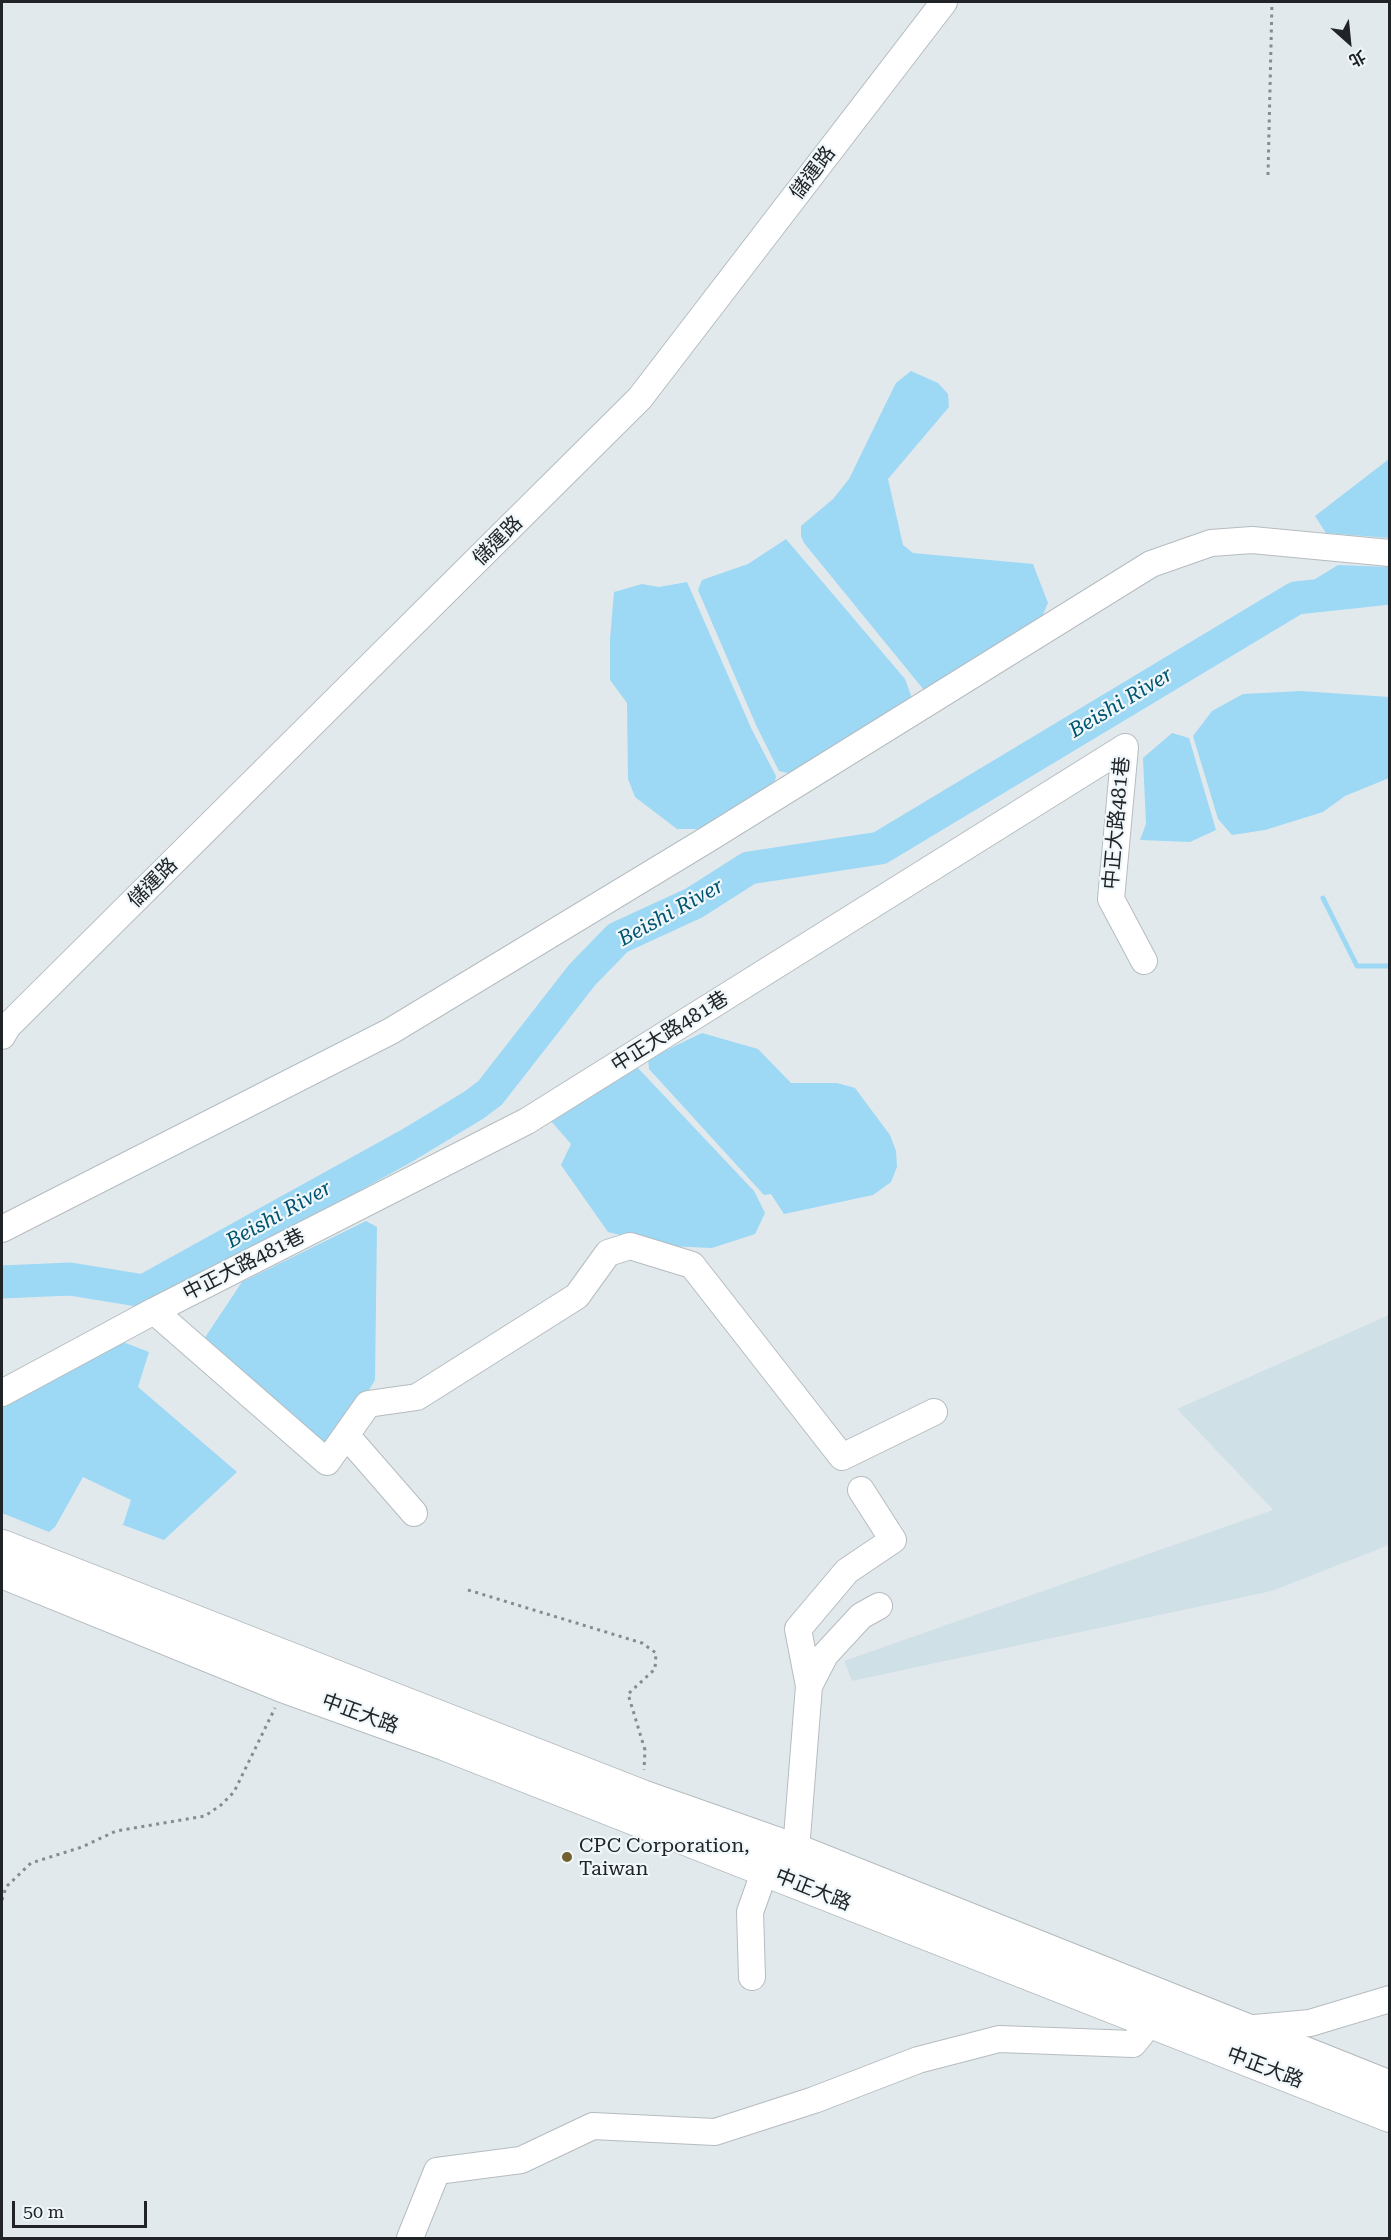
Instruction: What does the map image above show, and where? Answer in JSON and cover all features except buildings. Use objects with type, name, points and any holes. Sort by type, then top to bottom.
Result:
[{"type":"main road","name":"中正大路","points":[[2,1546],[581,1785],[765,1870],[1389,2116]]},
{"type":"main road","name":"中正大路","points":[[2,1572],[285,1687],[444,1744],[581,1785],[642,1796],[796,1850],[1389,2087]]},
{"type":"lane","name":"儲運路","points":[[2,1036],[17,1017],[640,398],[944,2]]},
{"type":"lane","points":[[2,1229],[391,1031],[708,840],[1151,564],[1211,543],[1252,540],[1389,553]]},
{"type":"lane","name":"中正大路481巷","points":[[2,1393],[154,1311],[527,1121],[1125,747],[1111,899],[1144,961]]},
{"type":"lane","points":[[154,1311],[327,1462],[368,1404],[417,1397],[577,1296],[608,1253],[630,1246],[692,1265],[843,1457],[934,1412]]},
{"type":"lane","points":[[346,1435],[414,1513]]},
{"type":"lane","points":[[796,1850],[809,1686],[798,1629],[847,1571],[893,1540],[861,1490]]},
{"type":"lane","points":[[809,1686],[825,1655],[861,1616],[879,1606]]},
{"type":"lane","points":[[752,1977],[750,1912],[765,1870]]},
{"type":"lane","points":[[1207,2046],[1240,2029],[1310,2023],[1389,1999]]},
{"type":"lane","points":[[410,2238],[437,2171],[521,2160],[593,2126],[715,2132],[814,2100],[918,2060],[999,2039],[1133,2044],[1150,2023]]},
{"type":"path","points":[[1268,175],[1272,2]]},
{"type":"path","points":[[468,1590],[642,1643],[656,1653],[655,1669],[628,1694],[645,1750],[642,1796]]},
{"type":"path","points":[[2,1900],[6,1887],[31,1863],[82,1847],[116,1831],[205,1816],[221,1805],[234,1792],[285,1687]]},
{"type":"shaded area","points":[[1389,1315],[1389,1545],[1272,1591],[852,1681],[844,1661],[1273,1510],[1177,1409]]},
{"type":"water","points":[[911,371],[938,383],[948,394],[949,407],[888,479],[903,545],[913,553],[1033,564],[1048,603],[1041,619],[937,690],[924,690],[804,543],[801,536],[801,526],[833,499],[849,479],[896,383]]},
{"type":"water","points":[[1389,459],[1389,538],[1326,533],[1315,516]]},
{"type":"water","points":[[786,539],[905,679],[913,701],[796,775],[779,771],[756,725],[698,590],[702,580],[748,564]]},
{"type":"water","points":[[1338,565],[1389,567],[1389,580],[1362,577],[1327,582],[1301,610],[1294,592]]},
{"type":"water","points":[[687,582],[752,730],[776,776],[773,791],[759,801],[698,829],[677,829],[635,797],[628,779],[627,703],[610,680],[610,639],[614,592],[642,584],[659,587]]},
{"type":"water","points":[[1301,691],[1389,697],[1389,778],[1345,796],[1323,812],[1265,830],[1232,835],[1218,819],[1193,736],[1212,711],[1243,694]]},
{"type":"water","points":[[1172,733],[1189,738],[1216,830],[1190,842],[1140,840],[1146,824],[1143,758]]},
{"type":"water","points":[[702,1033],[758,1049],[791,1083],[837,1083],[855,1088],[890,1135],[896,1151],[897,1167],[891,1182],[873,1195],[784,1214],[771,1194],[764,1195],[649,1069],[648,1059]]},
{"type":"water","points":[[637,1067],[754,1191],[765,1213],[755,1234],[712,1248],[666,1246],[608,1232],[561,1165],[571,1144],[551,1121]]},
{"type":"water","points":[[366,1221],[377,1227],[375,1380],[331,1453],[202,1342],[242,1282]]},
{"type":"water","points":[[123,1342],[149,1352],[138,1387],[237,1472],[164,1540],[123,1525],[131,1500],[83,1477],[55,1527],[49,1532],[2,1513],[2,1402]]},
{"type":"waterway","name":"Beishi River","points":[[2,1282],[70,1279],[144,1291],[408,1145],[474,1105],[490,1093],[582,975],[618,938],[694,903],[749,868],[880,848],[1296,598],[1390,588]]},
{"type":"waterway","points":[[1323,898],[1357,966],[1390,966]]},
{"type":"place","name":"CPC Corporation, Taiwan","points":[[567,1857]]}]
